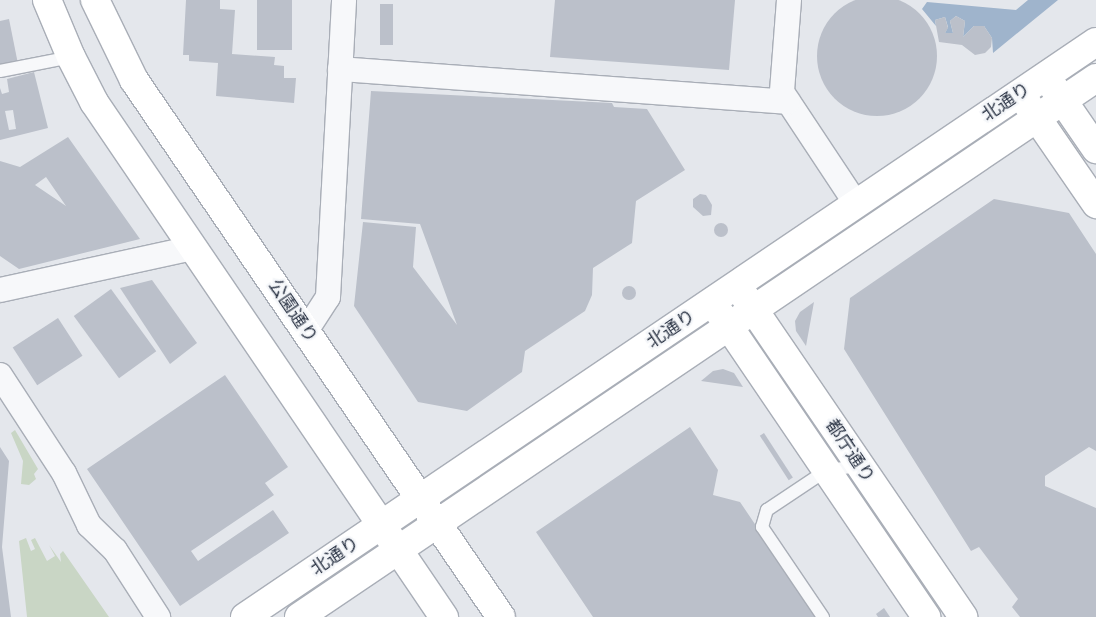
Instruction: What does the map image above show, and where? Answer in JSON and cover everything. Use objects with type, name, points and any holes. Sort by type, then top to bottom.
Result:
[{"type":"main road","points":[[47,0],[70,57],[94,102],[444,617]]},
{"type":"main road","name":"公園通り","points":[[95,0],[134,80],[500,617]]},
{"type":"main road","name":"北通り","points":[[245,617],[1096,42]]},
{"type":"main road","points":[[1046,76],[1096,149]]},
{"type":"main road","name":"北通り","points":[[299,617],[1096,78]]},
{"type":"main road","points":[[1020,93],[1096,204]]},
{"type":"main road","name":"都庁通り","points":[[737,284],[861,466],[935,607]]},
{"type":"main road","name":"都庁通り","points":[[712,301],[827,470],[935,607],[963,617]]},
{"type":"street","points":[[306,331],[328,297],[344,0]]},
{"type":"street","points":[[789,0],[782,92],[856,204]]},
{"type":"street","points":[[340,69],[788,102]]},
{"type":"street","points":[[0,290],[193,248]]},
{"type":"street","points":[[0,375],[64,473],[89,525],[115,550],[158,617]]},
{"type":"lane","points":[[0,71],[70,57]]},
{"type":"lane","points":[[823,617],[762,527],[767,510],[827,470],[861,466]]},
{"type":"green space","points":[[15,430],[38,469],[34,474],[36,479],[29,485],[21,484],[23,461],[11,433]]},
{"type":"green space","points":[[26,538],[31,551],[35,549],[31,540],[35,538],[47,561],[55,556],[49,545],[61,562],[60,554],[63,551],[109,617],[27,617],[19,541]]},
{"type":"water","points":[[1028,0],[1058,0],[993,53],[992,38],[984,26],[974,26],[963,37],[965,21],[956,16],[950,21],[953,33],[945,33],[948,27],[945,17],[935,20],[936,26],[922,9],[927,2],[1016,10]]},
{"type":"building","points":[[877,-4],[900,0],[920,13],[933,33],[937,56],[933,79],[920,99],[900,112],[877,116],[854,112],[834,99],[821,79],[817,56],[821,33],[834,13],[854,0]]},
{"type":"building","points":[[186,0],[220,0],[220,9],[235,10],[232,54],[275,57],[274,65],[284,66],[284,78],[296,78],[294,103],[216,96],[218,63],[189,61],[189,55],[183,55]]},
{"type":"building","points":[[257,0],[292,0],[292,50],[257,50]]},
{"type":"building","points":[[555,0],[735,0],[729,70],[550,57]]},
{"type":"building","points":[[380,4],[393,4],[393,45],[380,45]]},
{"type":"building","points":[[956,16],[965,21],[963,37],[974,26],[984,26],[992,38],[991,47],[985,53],[975,55],[962,45],[939,42],[935,20],[945,17],[948,28],[945,33],[953,33],[950,21]]},
{"type":"building","points":[[9,19],[18,64],[0,68],[0,21]]},
{"type":"building","points":[[34,72],[48,128],[0,140],[0,88],[2,94],[9,92],[7,79]],"holes":[[[13,110],[16,129],[9,130],[5,111]]]},
{"type":"building","points":[[371,91],[612,103],[614,107],[647,109],[685,170],[636,201],[632,243],[593,268],[592,295],[585,311],[525,351],[522,372],[467,411],[418,402],[354,306],[363,222],[416,227],[413,267],[457,325],[420,224],[361,219]]},
{"type":"building","points":[[68,137],[140,239],[19,269],[0,256],[0,161],[20,167]],"holes":[[[46,177],[66,206],[35,185]]]},
{"type":"building","points":[[700,194],[706,195],[712,205],[711,215],[703,216],[693,207],[693,199]]},
{"type":"building","points":[[994,199],[1069,213],[1096,254],[1096,451],[1089,447],[1045,476],[1045,486],[1096,508],[1096,617],[1020,617],[1012,607],[1018,599],[979,547],[971,551],[844,349],[850,298]]},
{"type":"building","points":[[721,223],[726,225],[728,230],[726,235],[721,237],[716,235],[714,230],[716,225]]},
{"type":"building","points":[[152,280],[197,343],[170,364],[120,288]]},
{"type":"building","points":[[629,286],[634,288],[636,293],[634,298],[629,300],[624,298],[622,293],[624,288]]},
{"type":"building","points":[[111,289],[156,351],[119,378],[74,316]]},
{"type":"building","points":[[814,302],[806,346],[796,331],[795,321],[800,312]]},
{"type":"building","points":[[58,318],[83,356],[37,385],[13,347]]},
{"type":"building","points":[[723,369],[734,373],[743,387],[701,381],[713,371]]},
{"type":"building","points":[[225,375],[288,467],[265,483],[274,495],[191,551],[198,561],[273,510],[289,533],[180,606],[87,469]]},
{"type":"building","points":[[690,427],[718,470],[713,495],[740,502],[818,617],[593,617],[536,532]]},
{"type":"building","points":[[764,433],[793,477],[789,480],[760,436]]},
{"type":"building","points":[[0,447],[9,461],[2,547],[11,617],[0,617]]},
{"type":"building","points":[[884,608],[890,617],[878,617],[876,614]]}]
